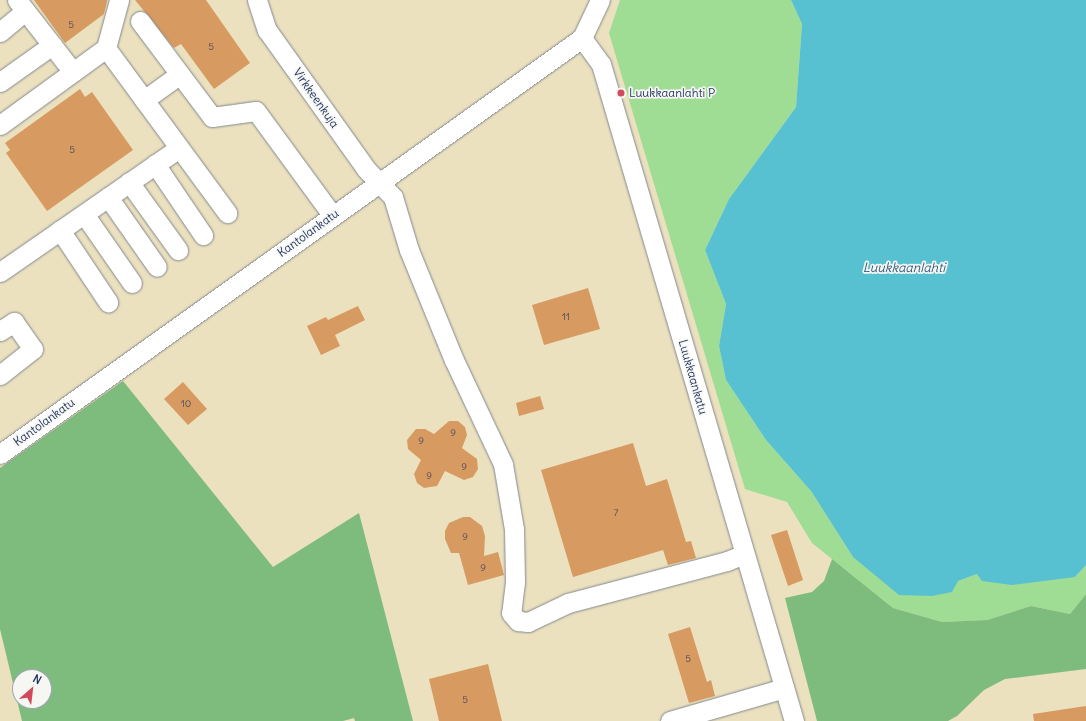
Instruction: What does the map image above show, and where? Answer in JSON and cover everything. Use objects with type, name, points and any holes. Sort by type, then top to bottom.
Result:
[{"type":"street","points":[[0,125],[106,48],[119,0]]},
{"type":"street","name":"Kantolankatu","points":[[0,454],[332,215],[582,38],[600,0]]},
{"type":"street","points":[[0,32],[21,5],[73,72]]},
{"type":"street","name":"Virkkeenkuja","points":[[258,6],[267,30],[377,183],[393,197],[409,250],[454,360],[503,464],[514,529],[515,560],[510,606],[511,613],[518,621],[528,622],[568,603],[727,561],[744,554]]},
{"type":"street","points":[[140,21],[212,117],[256,112],[332,215]]},
{"type":"street","name":"Luukkaankatu","points":[[582,38],[601,64],[794,721]]},
{"type":"street","points":[[0,82],[52,45]]},
{"type":"street","points":[[106,48],[227,214]]},
{"type":"street","points":[[144,100],[180,74]]},
{"type":"street","points":[[0,272],[179,148]]},
{"type":"street","points":[[155,164],[202,235]]},
{"type":"street","points":[[129,182],[178,250]]},
{"type":"street","points":[[108,197],[157,267]]},
{"type":"street","points":[[84,214],[132,284]]},
{"type":"street","points":[[60,230],[108,302]]},
{"type":"street","points":[[0,331],[14,322],[33,349],[0,374]]},
{"type":"street","points":[[670,721],[784,688]]},
{"type":"green space","points":[[620,0],[791,0],[802,24],[796,107],[729,199],[705,250],[726,304],[719,346],[726,380],[766,440],[811,491],[853,557],[958,581],[977,574],[1075,577],[1086,565],[1086,594],[1070,614],[1031,606],[987,620],[942,622],[893,608],[812,543],[787,502],[745,489],[609,33]]},
{"type":"green space","points":[[123,381],[273,567],[359,513],[413,721],[355,721],[354,718],[343,721],[22,721],[19,709],[52,709],[52,669],[12,669],[12,679],[0,629],[0,468]]},
{"type":"green space","points":[[832,559],[893,608],[942,622],[987,620],[1031,606],[1070,614],[1086,594],[1086,669],[1005,679],[984,690],[957,716],[948,721],[817,721],[785,598],[812,592],[824,581]]},
{"type":"water","name":"Luukkaanlahti","points":[[791,0],[1086,0],[1086,565],[1075,577],[1012,585],[982,581],[977,574],[958,581],[952,592],[932,596],[899,595],[853,557],[811,491],[766,440],[726,380],[719,346],[726,304],[705,250],[729,199],[796,107],[802,24]]},
{"type":"building","points":[[34,0],[107,1],[104,14],[65,43]]},
{"type":"building","points":[[135,0],[206,0],[250,63],[214,89],[181,44],[174,48]]},
{"type":"building","points":[[80,89],[85,97],[92,92],[133,150],[47,211],[6,153],[10,150],[5,143]]},
{"type":"building","points":[[588,288],[600,329],[544,345],[532,305]]},
{"type":"building","points":[[358,306],[365,320],[335,335],[340,346],[321,355],[307,326],[326,317],[328,320]]},
{"type":"building","points":[[183,382],[207,409],[188,425],[164,399]]},
{"type":"building","points":[[540,396],[544,409],[519,416],[516,403]]},
{"type":"building","points":[[449,421],[458,421],[465,427],[467,435],[462,448],[477,459],[478,469],[473,477],[464,480],[445,471],[437,486],[424,488],[417,483],[414,474],[421,460],[408,449],[407,440],[416,429],[425,429],[434,434]]},
{"type":"building","points":[[633,443],[646,486],[667,479],[686,542],[691,541],[696,558],[668,565],[663,550],[573,577],[541,470]]},
{"type":"building","points":[[463,517],[470,517],[482,526],[485,536],[484,556],[498,552],[504,575],[468,585],[459,553],[451,553],[445,539],[445,531],[449,523]]},
{"type":"building","points":[[787,530],[803,580],[788,586],[771,535]]},
{"type":"building","points":[[690,627],[707,682],[711,680],[715,696],[689,703],[668,634]]},
{"type":"building","points":[[488,664],[502,721],[439,721],[429,679]]},
{"type":"building","points":[[1086,706],[1086,721],[1034,721],[1033,714]]},
{"type":"place","name":"Luukkaanlahti P","points":[[621,93]]}]
